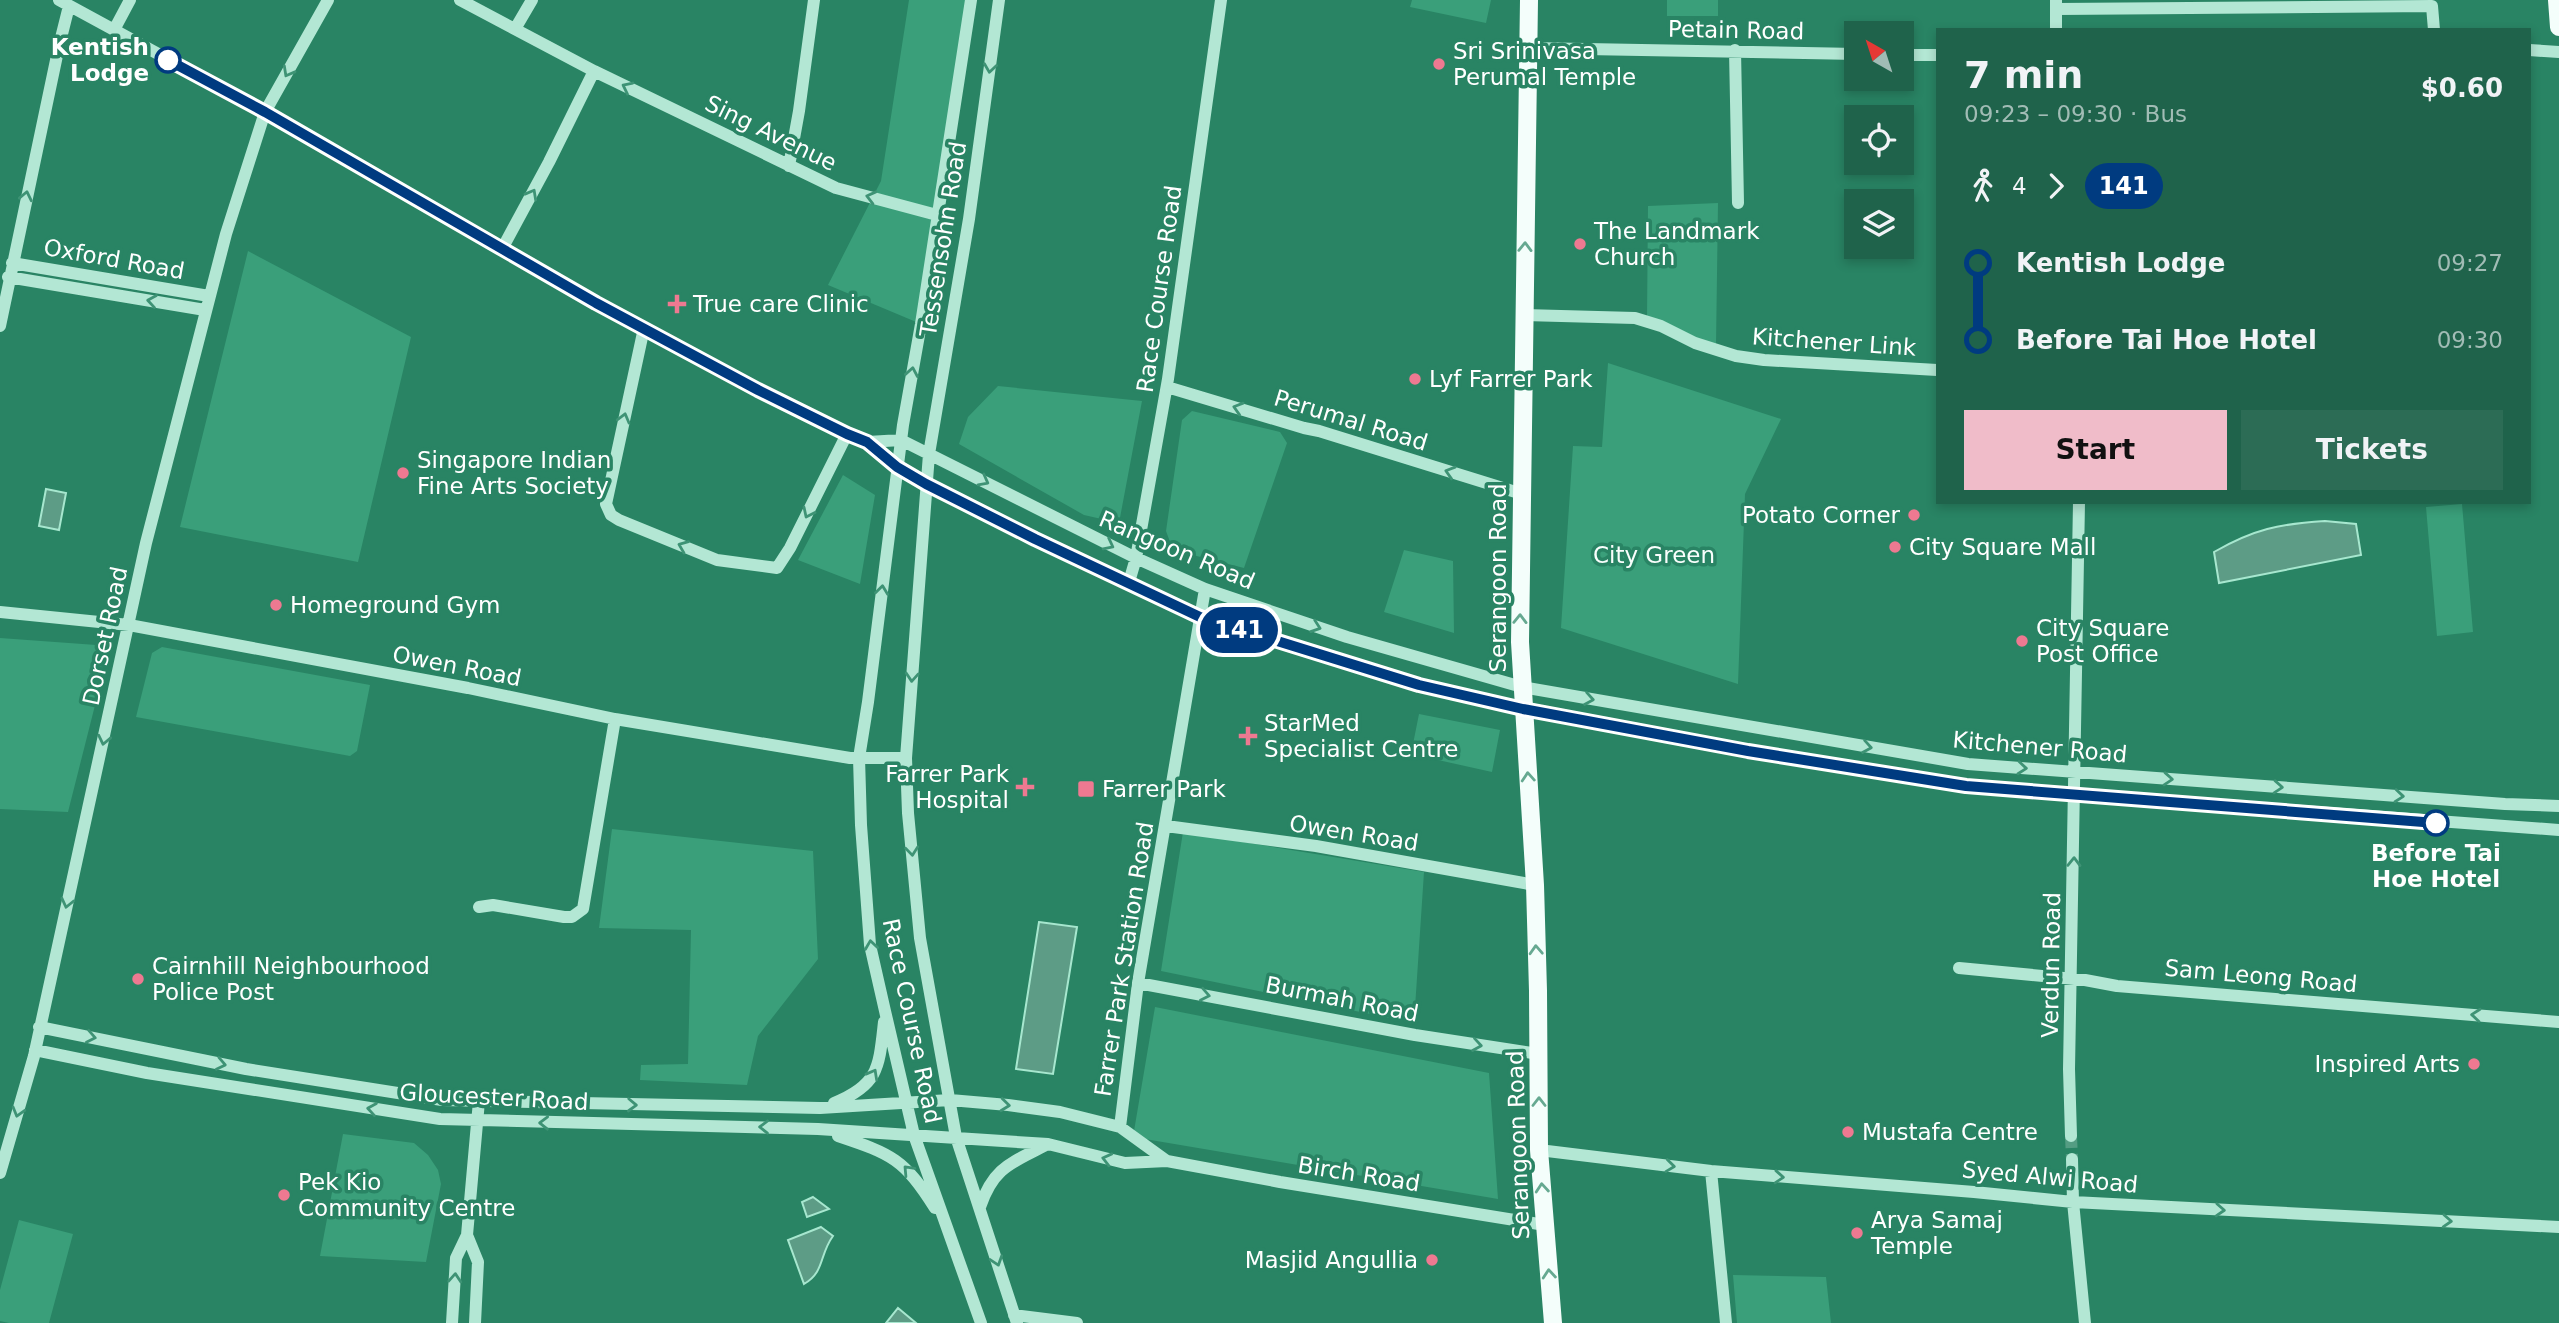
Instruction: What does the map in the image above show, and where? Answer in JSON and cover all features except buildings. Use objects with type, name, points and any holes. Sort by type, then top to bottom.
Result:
[{"type":"main road","name":"Serangoon Road","points":[[1529,0],[1520,642],[1535,885],[1539,1150],[1553,1323]]},
{"type":"main road","points":[[2557,0],[2559,27]]},
{"type":"street","points":[[114,30],[130,0]]},
{"type":"street","points":[[265,112],[328,0]]},
{"type":"street","name":"Sing Avenue","points":[[460,0],[594,71],[836,188],[937,215]]},
{"type":"street","points":[[515,29],[532,0]]},
{"type":"street","points":[[789,166],[814,0]]},
{"type":"street","name":"Tessensohn Road","points":[[897,467],[971,0]]},
{"type":"street","name":"Tessensohn Road","points":[[926,484],[969,219],[999,0]]},
{"type":"street","name":"Race Course Road","points":[[1129,582],[1136,558],[1167,387],[1222,0]]},
{"type":"street","name":"Rangoon Road","points":[[64,3],[265,112],[644,328],[867,442],[897,467],[926,484],[1035,539],[1200,617],[1419,685],[1523,709]]},
{"type":"street","name":"Oxford Road","points":[[0,326],[8,277],[59,46],[64,3]]},
{"type":"street","points":[[2056,28],[2056,5],[2432,6],[2434,28]]},
{"type":"street","name":"Petain Road","points":[[1530,48],[1844,54]]},
{"type":"street","points":[[1735,50],[1738,203]]},
{"type":"street","points":[[2531,50],[2559,51]]},
{"type":"street","points":[[1914,55],[1936,55]]},
{"type":"street","points":[[502,249],[594,71]]},
{"type":"street","name":"Dorset Road","points":[[0,1173],[35,1050],[146,543],[205,310],[265,112]]},
{"type":"street","name":"Oxford Road","points":[[12,263],[209,296]]},
{"type":"street","name":"Oxford Road","points":[[8,277],[205,310]]},
{"type":"street","name":"Kitchener Link","points":[[1524,315],[1635,318],[1661,326],[1695,343],[1736,356],[1764,360],[1936,370]]},
{"type":"street","points":[[644,328],[606,505],[607,510],[619,520],[717,560],[777,568],[790,548],[847,434]]},
{"type":"street","name":"Perumal Road","points":[[1167,387],[1522,494]]},
{"type":"street","name":"Rangoon Road","points":[[867,442],[901,440],[1136,558],[1205,589],[1347,637],[1522,687]]},
{"type":"street","name":"Race Course Road","points":[[897,467],[859,758],[870,945],[914,1135],[981,1323]]},
{"type":"street","name":"Race Course Road","points":[[926,484],[906,758],[908,813],[920,938],[956,1137],[1016,1319]]},
{"type":"street","points":[[2075,795],[2079,504]]},
{"type":"street","name":"Farrer Park Station Road","points":[[1121,1127],[1138,983],[1205,589]]},
{"type":"street","name":"Owen Road","points":[[0,612],[129,625],[468,688],[615,719],[859,758],[906,758]]},
{"type":"street","name":"Kitchener Road","points":[[1522,687],[1968,764],[2559,807]]},
{"type":"street","name":"Kitchener Road","points":[[1523,709],[1748,751],[1966,786],[2559,830]]},
{"type":"street","points":[[479,906],[492,905],[564,917],[572,917],[583,909],[615,719]]},
{"type":"street","name":"Verdun Road","points":[[2071,1136],[2075,795]]},
{"type":"street","name":"Owen Road","points":[[1166,826],[1316,846],[1535,885]]},
{"type":"street","name":"Sam Leong Road","points":[[1959,968],[2117,986],[2559,1023]]},
{"type":"street","name":"Burmah Road","points":[[1138,983],[1415,1035],[1539,1054]]},
{"type":"street","points":[[820,1108],[855,1095],[867,1085],[880,1061],[885,1012]]},
{"type":"street","name":"Gloucester Road","points":[[39,1027],[246,1069],[442,1100],[820,1108],[906,1101]]},
{"type":"street","name":"Gloucester Road","points":[[35,1050],[216,1084],[440,1119],[818,1129],[914,1135]]},
{"type":"street","name":"Birch Road","points":[[906,1101],[950,1100],[1060,1112],[1121,1127],[1167,1161]]},
{"type":"street","points":[[452,1323],[456,1258],[467,1236],[479,1101]]},
{"type":"street","points":[[818,1129],[877,1149],[899,1161],[918,1181],[947,1226]]},
{"type":"street","name":"Birch Road","points":[[914,1135],[1048,1144],[1125,1163],[1167,1161],[1545,1226]]},
{"type":"street","points":[[980,1207],[986,1189],[999,1171],[1048,1144]]},
{"type":"street","name":"Syed Alwi Road","points":[[1539,1150],[1711,1171],[2073,1202],[2559,1227]]},
{"type":"street","points":[[2072,1160],[2073,1202],[2085,1323]]},
{"type":"street","points":[[1711,1171],[1726,1323]]},
{"type":"street","points":[[467,1236],[478,1262],[475,1323]]},
{"type":"street","points":[[1016,1319],[1077,1323]]},
{"type":"green space","points":[[909,0],[971,0],[921,324],[828,285],[881,181]]},
{"type":"green space","points":[[1412,0],[1491,0],[1486,23],[1410,7]]},
{"type":"green space","points":[[1667,0],[1718,0],[1718,16],[1667,16]]},
{"type":"green space","points":[[1718,203],[1716,346],[1647,319],[1648,206]]},
{"type":"green space","points":[[248,251],[411,337],[358,562],[180,527]]},
{"type":"green space","name":"City Green","points":[[1608,363],[1781,419],[1745,494],[1738,684],[1561,628],[1573,446],[1602,447]]},
{"type":"green space","points":[[998,386],[1142,401],[1119,523],[1084,515],[959,444],[968,417]]},
{"type":"green space","points":[[1192,411],[1280,432],[1287,443],[1244,568],[1173,550],[1166,531],[1182,420]]},
{"type":"green space","points":[[843,475],[875,495],[860,584],[798,560]]},
{"type":"green space","points":[[2462,504],[2473,632],[2437,636],[2426,507]]},
{"type":"green space","points":[[1404,550],[1453,561],[1454,633],[1384,612]]},
{"type":"green space","points":[[0,638],[110,646],[68,812],[0,809]]},
{"type":"green space","points":[[162,647],[370,685],[357,751],[350,756],[136,717],[152,653]]},
{"type":"green space","points":[[1419,714],[1500,730],[1492,772],[1411,754]]},
{"type":"green space","points":[[612,829],[813,851],[818,959],[758,1036],[747,1085],[640,1080],[641,1065],[688,1064],[691,930],[599,928]]},
{"type":"green space","points":[[1183,832],[1424,872],[1414,1023],[1161,971]]},
{"type":"green space","points":[[1155,1007],[1489,1073],[1498,1199],[1133,1137]]},
{"type":"green space","points":[[343,1134],[414,1143],[428,1155],[438,1170],[441,1184],[426,1262],[320,1256]]},
{"type":"green space","points":[[19,1220],[73,1234],[49,1323],[0,1321],[0,1290]]},
{"type":"green space","points":[[1733,1275],[1826,1277],[1831,1323],[1737,1323]]},
{"type":"shaded area","points":[[46,489],[66,493],[59,530],[39,526]]},
{"type":"shaded area","points":[[2325,521],[2356,524],[2361,555],[2219,583],[2214,552],[2267,529]]},
{"type":"shaded area","points":[[1039,922],[1077,927],[1053,1074],[1016,1069]]},
{"type":"shaded area","points":[[813,1197],[829,1209],[807,1217],[802,1202]]},
{"type":"shaded area","points":[[821,1227],[833,1236],[819,1269],[804,1284],[788,1240]]},
{"type":"shaded area","points":[[898,1308],[916,1323],[886,1323]]},
{"type":"tunnel","points":[[2071,1136],[2072,1159]]},
{"type":"bus line","name":"141","points":[[168,60],[265,112],[596,303],[758,390],[867,442],[897,467],[926,484],[1200,617],[1462,696],[1748,751],[1966,786],[2436,823]]},
{"type":"place","name":"Kentish Lodge","points":[[168,60]]},
{"type":"place","name":"Sri Srinivasa Perumal Temple","points":[[1439,64]]},
{"type":"place","name":"The Landmark Church","points":[[1580,244]]},
{"type":"place","name":"True care Clinic","points":[[677,304]]},
{"type":"place","name":"Lyf Farrer Park","points":[[1415,379]]},
{"type":"place","name":"Singapore Indian Fine Arts Society","points":[[403,473]]},
{"type":"place","name":"Potato Corner","points":[[1914,515]]},
{"type":"place","name":"City Square Mall","points":[[1895,547]]},
{"type":"place","name":"Homeground Gym","points":[[276,605]]},
{"type":"place","name":"City Square Post Office","points":[[2022,641]]},
{"type":"place","name":"StarMed Specialist Centre","points":[[1248,736]]},
{"type":"place","name":"Farrer Park Hospital","points":[[1025,787]]},
{"type":"place","name":"Farrer Park","points":[[1086,789]]},
{"type":"place","name":"Before Tai Hoe Hotel","points":[[2436,823]]},
{"type":"place","name":"Cairnhill Neighbourhood Police Post","points":[[138,979]]},
{"type":"place","name":"Inspired Arts","points":[[2474,1064]]},
{"type":"place","name":"Mustafa Centre","points":[[1848,1132]]},
{"type":"place","name":"Pek Kio Community Centre","points":[[284,1195]]},
{"type":"place","name":"Arya Samaj Temple","points":[[1857,1233]]},
{"type":"place","name":"Masjid Angullia","points":[[1432,1260]]}]
